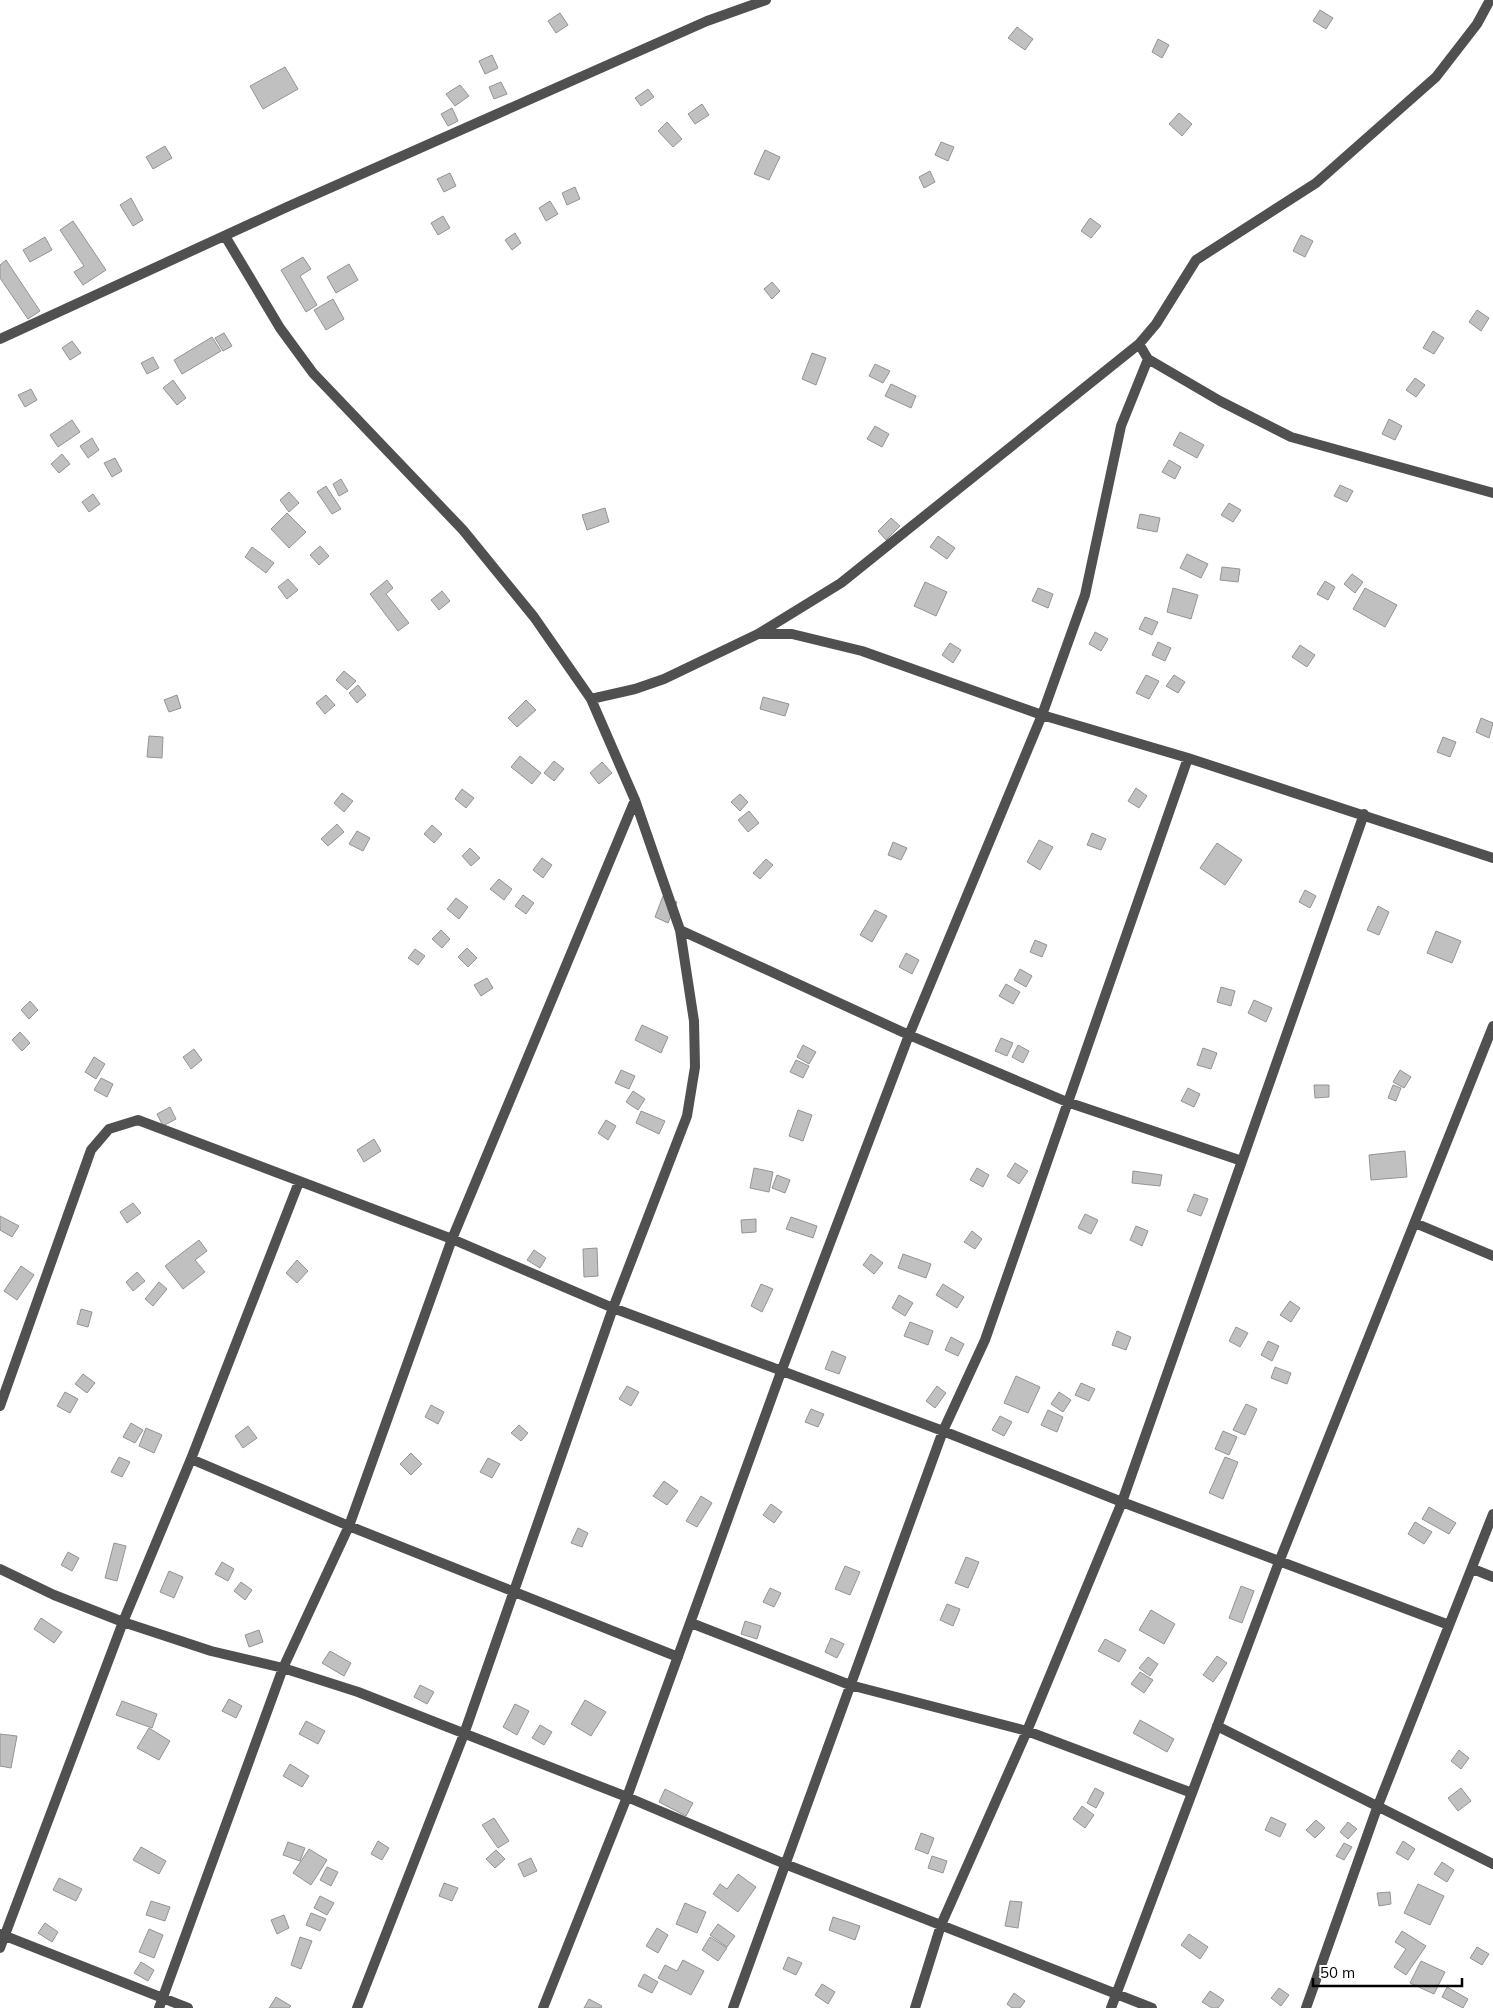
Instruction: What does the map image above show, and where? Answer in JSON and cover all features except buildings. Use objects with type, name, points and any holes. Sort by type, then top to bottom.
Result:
[{"type":"street","points":[[0,339],[225,236],[707,21],[766,0]]},
{"type":"street","points":[[591,699],[635,689],[664,679],[758,634],[840,583],[1139,344],[1156,324],[1196,260],[1316,183],[1436,77],[1477,24],[1490,0]]},
{"type":"street","points":[[225,236],[280,328],[313,373],[462,530],[534,617],[591,699],[634,800],[680,930],[694,1021],[695,1067],[688,1108],[613,1308],[464,1734],[357,2008]]},
{"type":"street","points":[[1139,344],[1148,359],[1220,401],[1291,437],[1493,493]]},
{"type":"street","points":[[543,2008],[627,1797],[781,1372],[909,1034],[1042,715],[1085,595],[1120,426],[1148,359]]},
{"type":"street","points":[[758,634],[792,634],[862,651],[1042,715],[1188,758],[1364,814],[1493,858]]},
{"type":"street","points":[[733,2008],[943,1431],[985,1340],[1188,758]]},
{"type":"street","points":[[159,2008],[283,1668],[349,1526],[452,1239],[634,800]]},
{"type":"street","points":[[915,2008],[941,1925],[1027,1731],[1122,1502],[1364,814]]},
{"type":"street","points":[[680,930],[909,1034],[1068,1102],[1242,1161]]},
{"type":"street","points":[[1111,2008],[1280,1562],[1493,1026]]},
{"type":"street","points":[[0,1406],[90,1150],[108,1129],[138,1120],[452,1239],[613,1308],[943,1431],[1122,1502],[1449,1625]]},
{"type":"street","points":[[0,1948],[2,1935],[123,1622],[191,1459],[299,1182]]},
{"type":"street","points":[[1414,1223],[1493,1256]]},
{"type":"street","points":[[191,1459],[349,1526],[678,1657]]},
{"type":"street","points":[[1306,2008],[1377,1808],[1473,1569],[1493,1514]]},
{"type":"street","points":[[0,1569],[54,1595],[123,1622],[211,1651],[283,1668],[358,1692],[627,1797],[785,1864],[1116,1992],[1152,2008]]},
{"type":"street","points":[[1473,1569],[1493,1577]]},
{"type":"street","points":[[690,1623],[850,1685],[1027,1731],[1192,1793]]},
{"type":"street","points":[[1218,1726],[1377,1808],[1493,1864]]},
{"type":"street","points":[[2,1935],[188,2008]]}]
